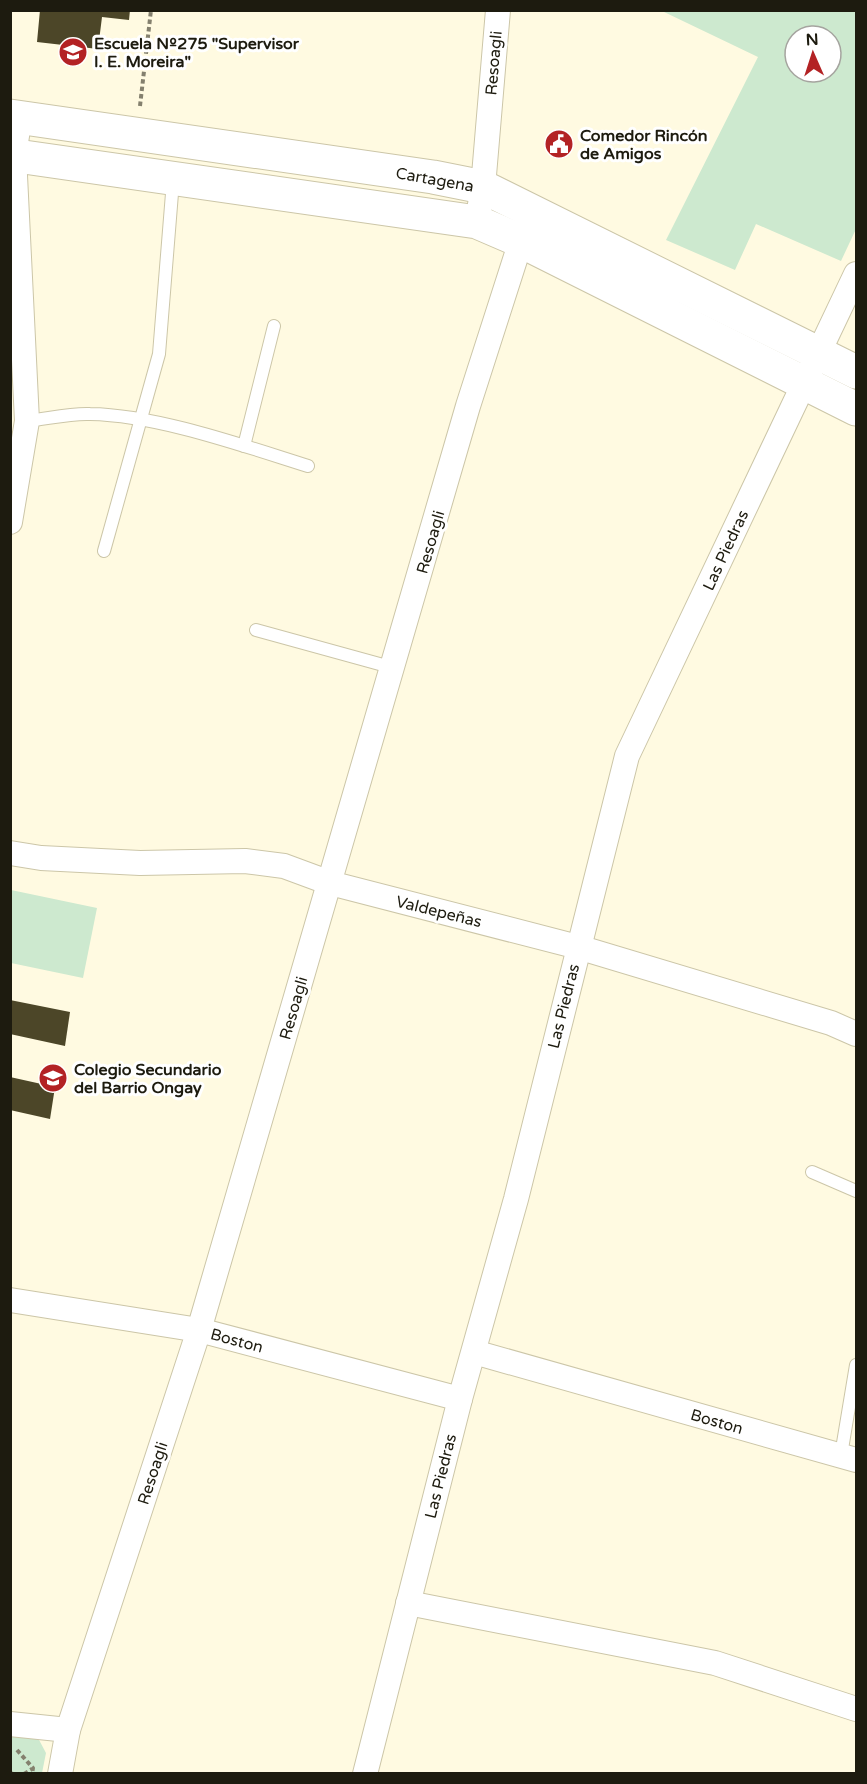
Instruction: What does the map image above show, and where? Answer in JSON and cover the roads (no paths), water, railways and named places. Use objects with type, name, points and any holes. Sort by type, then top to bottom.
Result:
[{"type":"main road","name":"Cartagena","points":[[15,117],[433,177],[483,187],[856,372]]},
{"type":"main road","points":[[12,155],[477,222],[521,241],[803,385],[856,409]]},
{"type":"street","name":"Resoagli","points":[[477,222],[483,187],[498,10]]},
{"type":"street","points":[[10,522],[27,421],[12,155],[15,117]]},
{"type":"street","name":"Resoagli","points":[[60,1773],[68,1730],[199,1330],[394,668],[468,406],[521,241]]},
{"type":"street","name":"Las Piedras","points":[[365,1773],[460,1399],[516,1199],[627,756],[856,274]]},
{"type":"street","name":"Valdepeñas","points":[[10,853],[41,858],[140,863],[245,861],[284,866],[330,883],[578,947],[831,1023],[856,1034]]},
{"type":"street","name":"Boston","points":[[10,1300],[199,1330],[460,1399]]},
{"type":"street","name":"Boston","points":[[474,1352],[849,1458]]},
{"type":"street","points":[[408,1603],[715,1663],[856,1709]]},
{"type":"street","points":[[11,1734],[68,1730]]},
{"type":"lane","points":[[104,551],[159,354],[174,177]]},
{"type":"lane","points":[[244,446],[274,326]]},
{"type":"lane","points":[[27,421],[90,414],[140,420],[244,446],[308,466]]},
{"type":"lane","points":[[256,630],[394,668]]},
{"type":"lane","points":[[812,1172],[856,1191]]},
{"type":"lane","points":[[849,1458],[856,1365]]},
{"type":"place","name":"Escuela Nº275 \"Supervisor I. E. Moreira\"","points":[[73,52]]},
{"type":"place","name":"Comedor Rincón de Amigos","points":[[559,144]]},
{"type":"place","name":"Colegio Secundario del Barrio Ongay","points":[[53,1078]]}]
